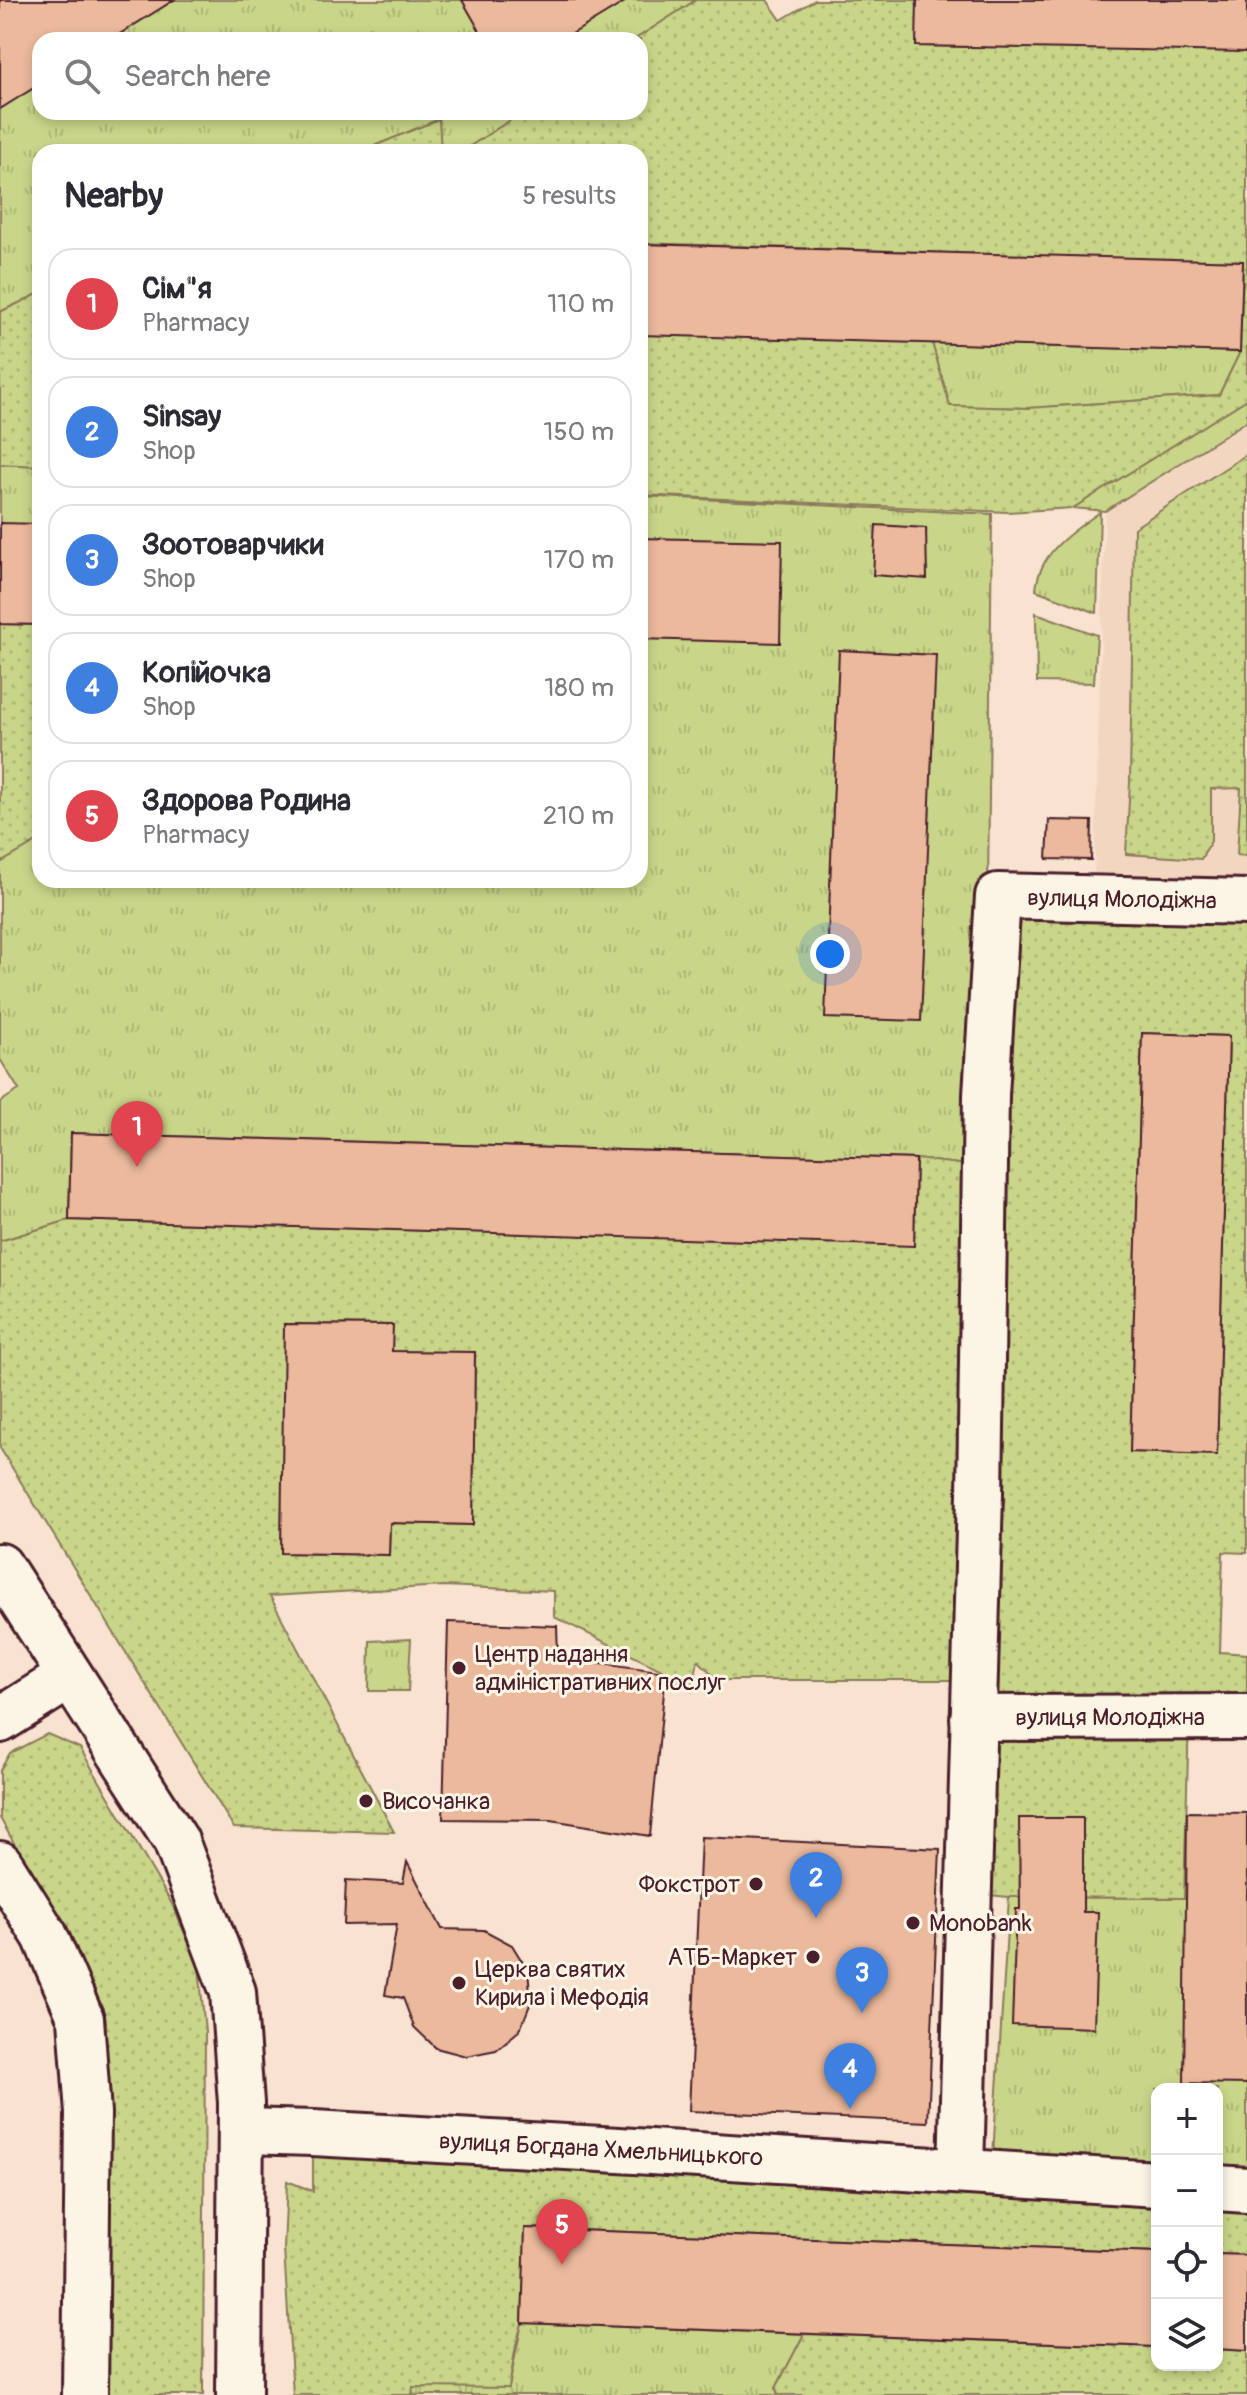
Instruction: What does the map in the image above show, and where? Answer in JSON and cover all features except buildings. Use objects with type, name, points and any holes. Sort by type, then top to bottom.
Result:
[{"type":"street","name":"вулиця Молодіжна","points":[[1247,902],[998,896],[986,1095],[973,1718],[1247,1717]]},
{"type":"street","points":[[0,1566],[176,1841],[233,1992],[241,2131],[239,2395]]},
{"type":"street","points":[[0,1720],[70,1676]]},
{"type":"street","points":[[961,2170],[973,1718]]},
{"type":"street","points":[[0,1864],[45,1936],[81,2019],[88,2113],[85,2395]]},
{"type":"street","name":"вулиця Богдана Хмельницького","points":[[241,2131],[329,2133],[1151,2184]]},
{"type":"street","points":[[1223,2188],[1247,2190]]},
{"type":"shaded area","points":[[1247,421],[1247,890],[1094,886],[1105,511]]},
{"type":"green space","points":[[174,0],[696,0],[646,32],[123,32]]},
{"type":"green space","points":[[696,0],[767,0],[781,20],[815,0],[917,0],[917,46],[1247,51],[1247,399],[1073,508],[1007,512],[648,495],[648,334],[932,343],[950,406],[1028,408],[1219,395],[1240,352],[1243,262],[648,243],[648,144],[473,144],[511,120],[648,120],[646,32]]},
{"type":"green space","points":[[32,89],[32,120],[438,120],[380,144],[32,144],[32,297],[0,312],[0,109]]},
{"type":"green space","points":[[437,120],[439,120],[441,144],[379,144]]},
{"type":"green space","points":[[438,120],[511,120],[473,144],[440,144]]},
{"type":"green space","points":[[32,297],[32,466],[0,464],[0,312]]},
{"type":"green space","points":[[932,343],[1240,352],[1219,395],[1028,408],[950,406]]},
{"type":"green space","points":[[1247,399],[1247,421],[1105,511],[1073,508]]},
{"type":"green space","points":[[1247,454],[1247,856],[1237,855],[1241,788],[1211,789],[1211,841],[1201,859],[1126,854],[1134,528]]},
{"type":"green space","points":[[0,464],[32,466],[32,625],[0,624]]},
{"type":"green space","points":[[648,496],[992,514],[985,1167],[916,1159],[71,1133],[69,1220],[0,1241],[0,1102],[19,1090],[0,1059],[0,863],[32,845],[32,888],[648,888]]},
{"type":"green space","points":[[1100,512],[1097,613],[1036,590],[1038,577],[1050,554],[1068,535]]},
{"type":"green space","points":[[1036,613],[1097,635],[1094,683],[1037,682]]},
{"type":"green space","points":[[0,624],[32,625],[32,845],[0,863]]},
{"type":"green space","points":[[998,896],[1247,902],[1247,1553],[1223,1552],[1220,1652],[1247,1654],[1247,1717],[1189,1717],[1184,1898],[1009,1897],[969,1893],[974,1680],[718,1680],[698,1660],[692,1691],[666,1672],[554,1617],[554,1591],[444,1586],[270,1596],[394,1832],[234,1828],[0,1448],[0,1241],[69,1220],[914,1245],[916,1159],[985,1167]],"holes":[[[1142,1033],[1229,1036],[1217,1455],[1130,1452]],[[285,1324],[392,1325],[392,1351],[475,1353],[473,1525],[390,1523],[389,1555],[281,1553]]]},
{"type":"green space","points":[[411,1639],[408,1691],[369,1691],[370,1641]]},
{"type":"green space","points":[[47,1734],[80,1748],[172,1904],[199,1966],[205,2032],[203,2395],[105,2395],[106,2019],[93,1985],[0,1818],[0,1770],[10,1753]]},
{"type":"green space","points":[[1187,1863],[1247,1864],[1247,2190],[1223,2188],[1223,2083],[1151,2083],[1151,2183],[992,2172],[1009,1897],[1183,1898]]},
{"type":"green space","points":[[313,2133],[1151,2185],[1151,2252],[526,2228],[522,2323],[509,2388],[413,2387],[412,2395],[293,2395],[284,2249],[287,2181],[313,2191]]},
{"type":"green space","points":[[1223,2189],[1247,2191],[1247,2255],[1223,2254]]},
{"type":"green space","points":[[522,2323],[804,2334],[776,2388],[778,2395],[412,2395],[412,2387],[509,2387]]},
{"type":"green space","points":[[804,2334],[1151,2347],[1151,2371],[1223,2371],[1223,2349],[1247,2351],[1247,2395],[778,2395],[776,2388]]},
{"type":"place","name":"Сім\"я","points":[[137,1167]]},
{"type":"place","name":"Центр надання адміністративних послуг","points":[[459,1668]]},
{"type":"place","name":"Височанка","points":[[366,1801]]},
{"type":"place","name":"Фокстрот","points":[[756,1884]]},
{"type":"place","name":"Sinsay","points":[[816,1918]]},
{"type":"place","name":"Monobank","points":[[913,1923]]},
{"type":"place","name":"АТБ-Маркет","points":[[813,1957]]},
{"type":"place","name":"Церква святих Кирила і Мефодія","points":[[459,1983]]},
{"type":"place","name":"Зоотоварчики","points":[[862,2013]]},
{"type":"place","name":"Копійочка","points":[[850,2109]]},
{"type":"place","name":"Здорова Родина","points":[[562,2265]]}]
